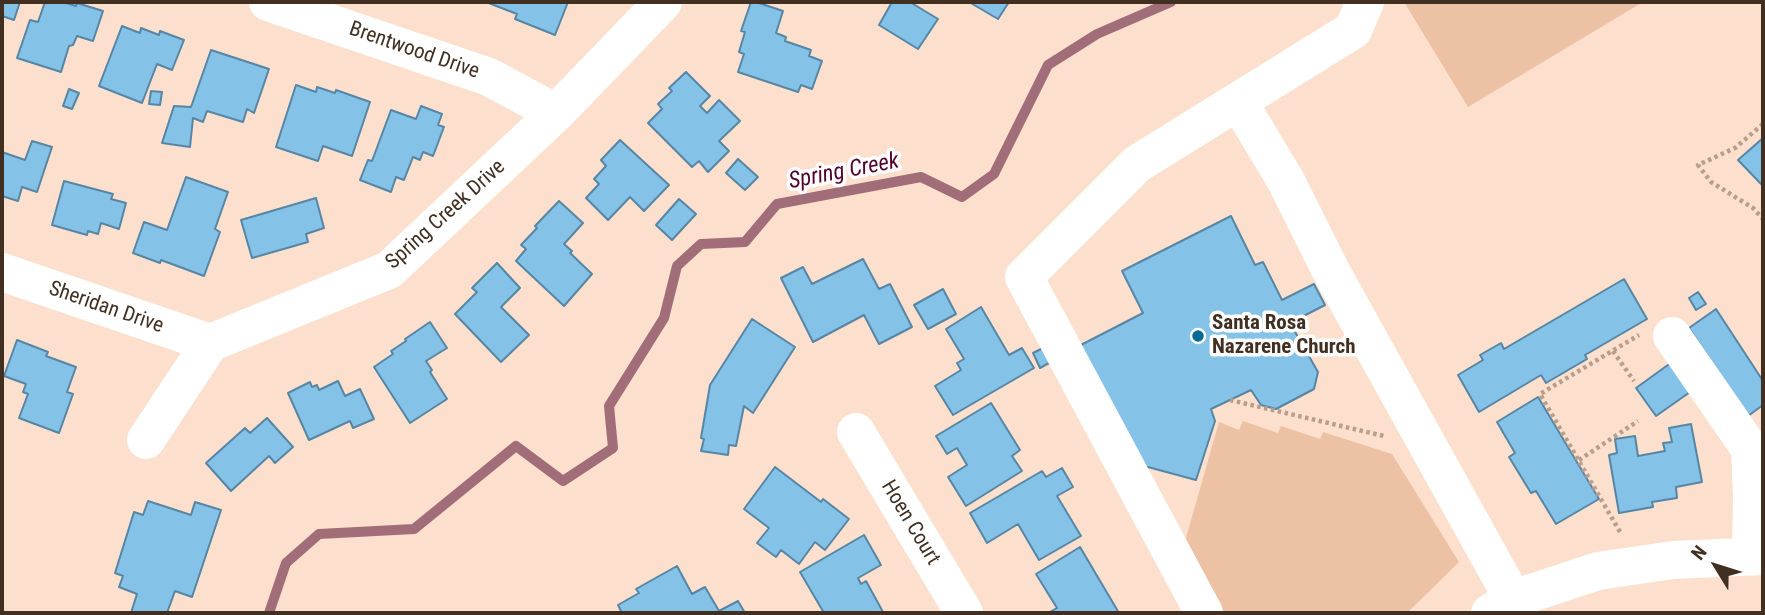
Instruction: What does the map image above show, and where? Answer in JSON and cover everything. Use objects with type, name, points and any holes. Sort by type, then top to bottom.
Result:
[{"type":"street","name":"Brentwood Drive","points":[[268,2],[489,77],[556,113]]},
{"type":"street","name":"Spring Creek Drive","points":[[210,344],[389,270],[556,113],[663,2]]},
{"type":"street","points":[[1203,613],[1024,277],[1137,164],[1353,30],[1365,2]]},
{"type":"street","points":[[1238,101],[1286,181],[1332,273],[1429,447],[1502,606],[1598,571],[1673,560],[1757,556],[1750,449],[1658,334]]},
{"type":"street","name":"Sheridan Drive","points":[[2,272],[210,344]]},
{"type":"street","points":[[146,440],[210,344]]},
{"type":"street","name":"Hoen Court","points":[[856,432],[964,613]]},
{"type":"path","points":[[1763,124],[1735,148],[1698,164],[1711,182],[1753,208],[1763,219]]},
{"type":"path","points":[[1620,533],[1540,394],[1613,351],[1658,334]]},
{"type":"path","points":[[1613,351],[1634,381]]},
{"type":"path","points":[[1230,400],[1429,447]]},
{"type":"path","points":[[1579,460],[1638,421]]},
{"type":"shaded area","points":[[1404,2],[1643,2],[1468,107]]},
{"type":"shaded area","points":[[1243,421],[1278,433],[1281,426],[1320,439],[1323,432],[1392,454],[1459,562],[1407,613],[1223,613],[1184,545],[1219,422],[1239,430]]},
{"type":"building","points":[[2,2],[20,2],[14,20],[2,16]]},
{"type":"building","points":[[45,2],[63,2],[76,6],[77,3],[103,11],[93,41],[77,36],[73,45],[69,46],[61,72],[17,58],[30,20],[38,22]]},
{"type":"building","points":[[486,2],[568,2],[555,35],[515,19],[517,14]]},
{"type":"building","points":[[751,2],[783,11],[776,33],[786,37],[785,41],[811,50],[809,56],[822,61],[812,89],[801,85],[798,92],[738,72],[744,54],[739,52],[745,32],[741,31]]},
{"type":"building","points":[[892,2],[910,2],[938,19],[918,49],[879,25]]},
{"type":"building","points":[[969,2],[1009,2],[998,19]]},
{"type":"building","points":[[122,26],[140,33],[141,28],[159,35],[160,31],[184,40],[172,70],[157,64],[142,103],[99,86]]},
{"type":"building","points":[[211,50],[269,69],[254,113],[247,109],[243,122],[207,111],[203,122],[193,118],[190,147],[162,143],[174,106],[191,107]]},
{"type":"building","points":[[686,72],[710,96],[700,106],[707,113],[719,100],[740,121],[719,141],[729,151],[708,172],[699,161],[692,167],[648,123],[662,109],[658,104],[672,91],[669,88]]},
{"type":"building","points":[[296,85],[316,92],[317,87],[335,93],[336,90],[370,102],[352,156],[323,146],[318,161],[276,147]]},
{"type":"building","points":[[69,89],[79,93],[72,109],[63,106]]},
{"type":"building","points":[[151,91],[162,92],[160,105],[149,104]]},
{"type":"building","points":[[421,106],[442,114],[438,125],[444,127],[433,156],[423,152],[420,160],[413,157],[404,180],[396,177],[391,192],[360,180],[368,160],[372,161],[391,110],[416,119]]},
{"type":"building","points":[[1763,138],[1763,186],[1738,160]]},
{"type":"building","points":[[620,140],[669,185],[644,211],[630,197],[608,220],[586,198],[599,184],[594,179],[606,166],[601,160]]},
{"type":"building","points":[[32,141],[52,147],[37,192],[22,187],[18,201],[2,196],[2,152],[25,160]]},
{"type":"building","points":[[738,159],[758,177],[745,190],[726,173]]},
{"type":"building","points":[[186,177],[228,192],[215,229],[220,232],[204,276],[133,253],[144,222],[167,230]]},
{"type":"building","points":[[64,181],[113,194],[111,199],[126,203],[119,229],[101,223],[98,234],[88,231],[87,235],[52,225]]},
{"type":"building","points":[[316,198],[324,228],[306,234],[308,242],[252,258],[241,220]]},
{"type":"building","points":[[679,199],[696,214],[672,240],[656,225]]},
{"type":"building","points":[[559,201],[583,223],[564,244],[592,274],[564,306],[516,261],[526,249],[521,245]]},
{"type":"building","points":[[1231,216],[1255,265],[1263,262],[1282,300],[1314,284],[1325,305],[1290,323],[1318,372],[1314,389],[1276,409],[1261,405],[1251,390],[1211,409],[1215,421],[1196,480],[1133,463],[1075,348],[1143,313],[1122,271]]},
{"type":"building","points":[[863,259],[879,289],[890,284],[912,327],[879,344],[864,315],[813,342],[781,278],[803,267],[812,284]]},
{"type":"building","points":[[497,263],[520,288],[501,307],[529,335],[501,362],[455,314],[477,292],[472,288]]},
{"type":"building","points":[[1624,279],[1647,319],[1585,355],[1587,359],[1546,383],[1541,375],[1479,412],[1458,375],[1483,360],[1480,355],[1501,343],[1504,349]]},
{"type":"building","points":[[943,289],[956,314],[928,329],[914,305]]},
{"type":"building","points":[[1698,292],[1706,304],[1696,310],[1689,298]]},
{"type":"building","points":[[981,307],[1009,355],[1022,348],[1034,368],[953,415],[935,386],[961,370],[957,363],[964,359],[946,329]]},
{"type":"building","points":[[1716,309],[1763,381],[1763,405],[1748,416],[1689,328]]},
{"type":"building","points":[[752,319],[795,347],[753,413],[744,406],[736,446],[729,445],[728,455],[701,451],[710,385]]},
{"type":"building","points":[[430,322],[447,348],[426,361],[447,399],[410,423],[374,367],[393,354],[391,351],[406,341],[405,339]]},
{"type":"building","points":[[17,340],[48,352],[46,356],[76,367],[67,392],[73,394],[59,433],[19,418],[28,394],[23,392],[26,384],[4,376]]},
{"type":"building","points":[[1043,348],[1051,362],[1040,368],[1033,353]]},
{"type":"building","points":[[1672,362],[1693,390],[1656,416],[1636,388]]},
{"type":"building","points":[[338,381],[345,396],[360,389],[374,419],[353,428],[350,421],[309,440],[288,393],[310,382],[312,387],[317,385],[319,390]]},
{"type":"building","points":[[1538,397],[1599,499],[1556,524],[1536,491],[1531,493],[1509,457],[1515,453],[1497,422]]},
{"type":"building","points":[[991,403],[1020,450],[1012,456],[1022,471],[966,506],[948,477],[967,465],[957,448],[947,454],[936,436]]},
{"type":"building","points":[[267,418],[293,447],[275,463],[269,456],[231,491],[206,463],[245,428],[250,433]]},
{"type":"building","points":[[1691,424],[1702,482],[1676,487],[1677,498],[1652,502],[1653,507],[1619,513],[1609,455],[1617,453],[1615,439],[1635,436],[1638,456],[1665,451],[1663,443],[1672,442],[1669,428]]},
{"type":"building","points":[[775,467],[821,502],[823,499],[849,519],[825,550],[815,542],[799,564],[781,550],[776,557],[757,543],[769,528],[744,509]]},
{"type":"building","points":[[1062,468],[1073,487],[1057,496],[1081,536],[1039,560],[1018,524],[987,543],[970,513],[1042,471],[1046,477]]},
{"type":"building","points":[[148,501],[191,515],[195,502],[221,510],[192,597],[175,591],[167,613],[131,613],[137,594],[119,587],[123,576],[115,573],[134,512],[143,515]]},
{"type":"building","points":[[864,535],[881,565],[858,578],[861,584],[866,581],[883,612],[824,613],[800,572]]},
{"type":"building","points":[[1080,547],[1119,613],[1048,613],[1057,608],[1036,574]]},
{"type":"building","points":[[677,566],[692,594],[705,587],[719,611],[738,601],[745,613],[622,613],[618,605],[639,593],[636,589]]},
{"type":"waterway","name":"Spring Creek","points":[[269,613],[286,563],[319,534],[414,529],[516,446],[563,481],[613,448],[609,406],[664,318],[677,266],[701,244],[745,242],[777,204],[921,177],[962,197],[994,174],[1048,65],[1097,34],[1171,2]]},
{"type":"place","name":"Santa Rosa Nazarene Church","points":[[1198,336]]}]
